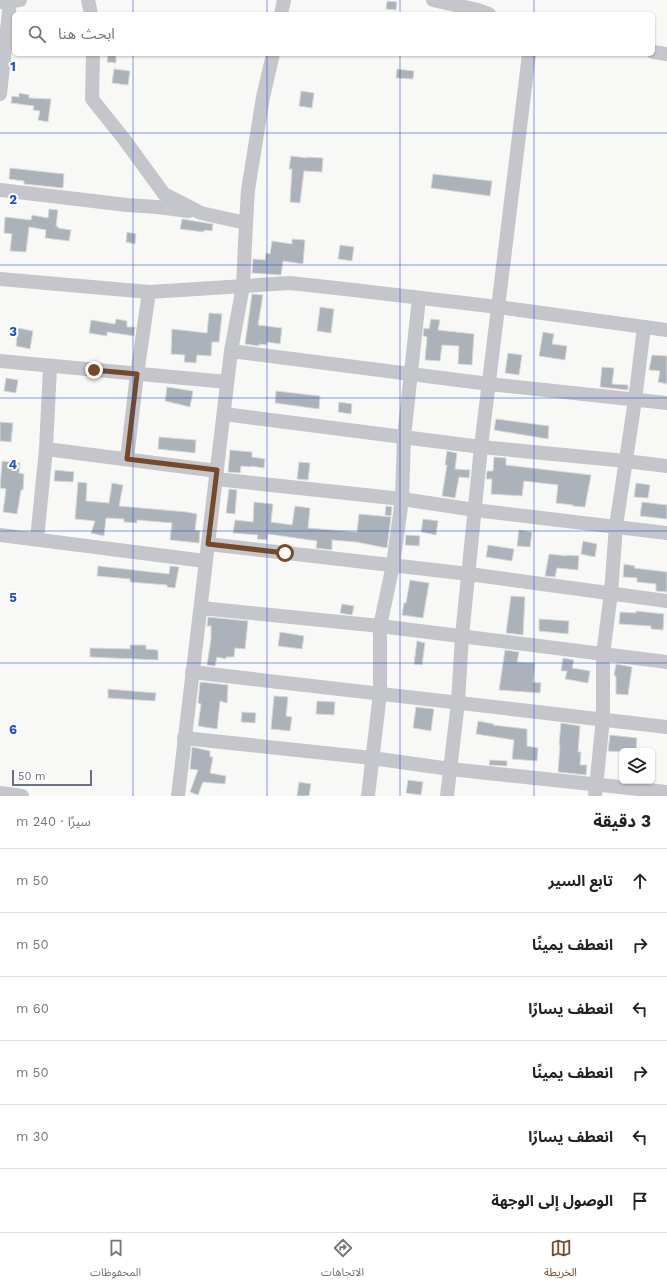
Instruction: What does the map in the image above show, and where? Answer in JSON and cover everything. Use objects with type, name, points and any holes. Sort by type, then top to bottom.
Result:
[{"type":"street","points":[[88,0],[91,12]]},
{"type":"street","points":[[281,12],[284,0]]},
{"type":"street","points":[[433,0],[484,12]]},
{"type":"street","points":[[0,94],[10,1]]},
{"type":"street","points":[[655,52],[667,54]]},
{"type":"street","points":[[93,56],[92,99],[124,139],[164,194],[202,213]]},
{"type":"street","points":[[178,796],[227,382],[243,286],[246,223],[250,182],[264,97],[273,56]]},
{"type":"street","points":[[447,796],[458,702],[462,636],[481,447],[529,56]]},
{"type":"street","points":[[0,190],[126,206],[157,207],[202,213],[246,223]]},
{"type":"street","points":[[0,279],[149,292],[290,283],[498,307],[667,330]]},
{"type":"street","points":[[127,459],[149,292]]},
{"type":"street","points":[[368,796],[380,693],[380,626],[393,565],[402,499],[404,437],[419,298]]},
{"type":"street","points":[[596,790],[603,719],[603,654],[611,594],[616,526],[635,400],[644,327]]},
{"type":"street","points":[[231,351],[489,384],[667,403]]},
{"type":"street","points":[[0,361],[50,367],[227,382]]},
{"type":"street","points":[[37,539],[46,449],[50,367]]},
{"type":"street","points":[[224,414],[481,447],[667,466]]},
{"type":"street","points":[[46,449],[127,459],[216,475],[475,510],[667,533]]},
{"type":"street","points":[[0,535],[205,561]]},
{"type":"street","points":[[208,544],[469,574],[667,601]]},
{"type":"street","points":[[201,608],[380,626],[667,662]]},
{"type":"street","points":[[192,672],[667,727]]},
{"type":"street","points":[[184,738],[372,758],[596,790],[667,792]]},
{"type":"street","points":[[0,793],[22,796]]},
{"type":"building","points":[[387,1],[397,2],[396,10],[386,9]]},
{"type":"building","points":[[108,56],[116,56],[116,63],[107,62]]},
{"type":"building","points":[[114,69],[130,71],[128,85],[112,83]]},
{"type":"building","points":[[397,69],[414,71],[413,79],[396,78]]},
{"type":"building","points":[[301,91],[314,93],[312,108],[299,106]]},
{"type":"building","points":[[19,93],[29,95],[29,98],[51,99],[48,122],[38,120],[40,111],[33,110],[34,106],[11,103],[12,96],[19,97]]},
{"type":"building","points":[[291,156],[323,158],[322,172],[304,171],[300,203],[290,202],[292,169],[289,169]]},
{"type":"building","points":[[10,168],[64,174],[63,188],[24,184],[24,181],[9,179]]},
{"type":"building","points":[[433,174],[492,181],[490,196],[431,188]]},
{"type":"building","points":[[49,209],[58,210],[56,226],[58,226],[58,228],[71,230],[69,241],[45,238],[46,230],[29,227],[26,252],[10,251],[12,234],[4,233],[5,217],[31,220],[32,215],[48,218]]},
{"type":"building","points":[[182,219],[213,224],[212,231],[204,230],[204,232],[180,229]]},
{"type":"building","points":[[127,232],[136,234],[135,244],[126,242]]},
{"type":"building","points":[[292,239],[305,240],[303,264],[283,261],[281,275],[252,273],[253,259],[265,260],[266,253],[270,254],[272,241],[292,244]]},
{"type":"building","points":[[340,245],[354,247],[352,261],[338,259]]},
{"type":"building","points":[[252,294],[263,295],[258,325],[282,328],[280,344],[267,342],[267,345],[259,344],[259,346],[245,344]]},
{"type":"building","points":[[320,307],[334,309],[331,333],[317,331]]},
{"type":"building","points":[[209,313],[222,314],[219,342],[212,342],[211,356],[197,355],[196,363],[184,362],[185,355],[171,354],[172,329],[207,333]]},
{"type":"building","points":[[116,319],[127,321],[127,327],[135,327],[134,336],[107,332],[107,336],[89,333],[91,320],[115,324]]},
{"type":"building","points":[[431,319],[440,320],[438,330],[474,334],[472,365],[458,364],[459,346],[442,345],[440,361],[425,360],[427,337],[423,336],[424,328],[429,329]]},
{"type":"building","points":[[18,328],[33,331],[30,349],[16,346]]},
{"type":"building","points":[[543,332],[554,334],[552,344],[567,346],[565,360],[539,356]]},
{"type":"building","points":[[508,353],[522,355],[519,375],[505,373]]},
{"type":"building","points":[[652,355],[667,356],[667,384],[658,382],[660,371],[649,370]]},
{"type":"building","points":[[602,367],[614,368],[612,384],[628,385],[628,390],[600,387]]},
{"type":"building","points":[[6,378],[18,380],[16,393],[4,391]]},
{"type":"building","points":[[167,387],[193,391],[190,407],[165,401]]},
{"type":"building","points":[[276,391],[320,396],[319,409],[275,403]]},
{"type":"building","points":[[339,402],[352,404],[351,414],[338,412]]},
{"type":"building","points":[[496,419],[549,426],[548,439],[494,430]]},
{"type":"building","points":[[0,422],[13,423],[11,442],[0,441]]},
{"type":"building","points":[[159,437],[196,440],[195,453],[158,449]]},
{"type":"building","points":[[230,450],[252,452],[252,457],[265,459],[264,468],[241,466],[240,473],[228,472]]},
{"type":"building","points":[[447,451],[457,453],[455,469],[470,470],[469,478],[459,477],[455,498],[442,496],[447,465],[445,465]]},
{"type":"building","points":[[494,457],[506,458],[506,465],[591,475],[585,507],[556,503],[558,485],[524,481],[522,496],[491,494],[492,479],[486,479],[487,471],[493,471]]},
{"type":"building","points":[[2,461],[20,463],[19,473],[24,474],[23,490],[21,490],[17,514],[3,512],[6,489],[0,488]]},
{"type":"building","points":[[299,462],[310,463],[308,480],[297,479]]},
{"type":"building","points":[[55,470],[74,472],[73,482],[54,481]]},
{"type":"building","points":[[78,482],[87,483],[86,501],[109,503],[112,483],[123,485],[119,506],[197,514],[195,530],[200,531],[199,543],[170,540],[172,523],[137,520],[137,523],[124,522],[124,519],[106,518],[104,536],[91,533],[95,521],[75,519]]},
{"type":"building","points":[[636,483],[650,485],[648,498],[634,497]]},
{"type":"building","points":[[229,489],[237,490],[235,514],[226,513]]},
{"type":"building","points":[[254,502],[273,504],[271,522],[292,525],[295,506],[310,508],[308,528],[357,532],[359,514],[391,517],[387,548],[356,542],[332,540],[332,550],[316,548],[317,541],[268,534],[267,540],[257,539],[258,535],[233,533],[235,520],[253,522]]},
{"type":"building","points":[[642,502],[667,505],[667,519],[640,516]]},
{"type":"building","points":[[386,506],[392,507],[391,516],[385,515]]},
{"type":"building","points":[[423,519],[438,521],[436,535],[421,532]]},
{"type":"building","points":[[519,530],[532,532],[530,547],[517,546]]},
{"type":"building","points":[[406,535],[420,536],[419,546],[405,545]]},
{"type":"building","points":[[583,541],[597,544],[595,557],[581,554]]},
{"type":"building","points":[[488,545],[514,549],[512,561],[486,557]]},
{"type":"building","points":[[549,554],[579,556],[578,570],[557,568],[555,577],[545,576]]},
{"type":"building","points":[[624,564],[635,566],[634,568],[667,572],[667,592],[656,591],[656,584],[637,582],[637,578],[623,577]]},
{"type":"building","points":[[98,566],[169,574],[170,566],[179,567],[175,588],[167,587],[167,585],[130,582],[130,579],[97,576]]},
{"type":"building","points":[[410,580],[429,583],[423,618],[402,615],[404,603],[406,603]]},
{"type":"building","points":[[511,596],[525,597],[523,635],[506,633]]},
{"type":"building","points":[[342,604],[354,606],[352,615],[340,613]]},
{"type":"building","points":[[636,611],[664,614],[663,630],[651,629],[651,626],[619,624],[620,612],[636,613]]},
{"type":"building","points":[[208,617],[248,621],[245,649],[235,648],[234,657],[226,657],[226,659],[217,657],[215,666],[207,665],[211,639],[211,626],[207,626]]},
{"type":"building","points":[[539,619],[569,621],[568,634],[539,631]]},
{"type":"building","points":[[280,632],[304,636],[302,649],[278,646]]},
{"type":"building","points":[[417,641],[425,643],[422,665],[414,664]]},
{"type":"building","points":[[130,645],[146,645],[146,649],[158,650],[158,660],[90,657],[90,648],[130,649]]},
{"type":"building","points":[[505,650],[519,652],[517,662],[535,663],[533,682],[541,683],[540,693],[499,690]]},
{"type":"building","points":[[563,658],[574,660],[572,668],[590,671],[588,683],[565,679],[567,671],[561,671]]},
{"type":"building","points":[[616,664],[632,667],[628,695],[616,694],[616,676],[614,676]]},
{"type":"building","points":[[200,682],[228,685],[227,703],[220,701],[217,729],[198,726],[201,704],[198,703]]},
{"type":"building","points":[[108,689],[156,693],[155,701],[108,698]]},
{"type":"building","points":[[274,696],[288,697],[286,716],[292,717],[290,731],[271,729]]},
{"type":"building","points":[[317,701],[335,702],[334,715],[316,714]]},
{"type":"building","points":[[416,707],[434,709],[431,731],[413,728]]},
{"type":"building","points":[[242,712],[256,713],[255,723],[241,722]]},
{"type":"building","points":[[478,721],[494,724],[493,725],[527,729],[527,746],[538,748],[537,761],[512,759],[514,740],[476,734]]},
{"type":"building","points":[[561,723],[580,726],[578,752],[581,752],[580,765],[587,765],[586,775],[558,772]]},
{"type":"building","points":[[610,735],[637,738],[636,748],[619,748],[619,752],[608,751]]},
{"type":"building","points":[[192,747],[210,751],[210,757],[213,757],[210,773],[226,776],[225,784],[203,782],[198,795],[190,792],[198,770],[190,769]]},
{"type":"building","points":[[490,760],[507,761],[507,766],[489,765]]},
{"type":"building","points":[[408,780],[423,782],[421,795],[406,793]]},
{"type":"building","points":[[299,782],[311,784],[309,796],[297,796]]},
{"type":"route","points":[[94,370],[137,374],[127,459],[217,470],[208,544],[285,553]]}]
